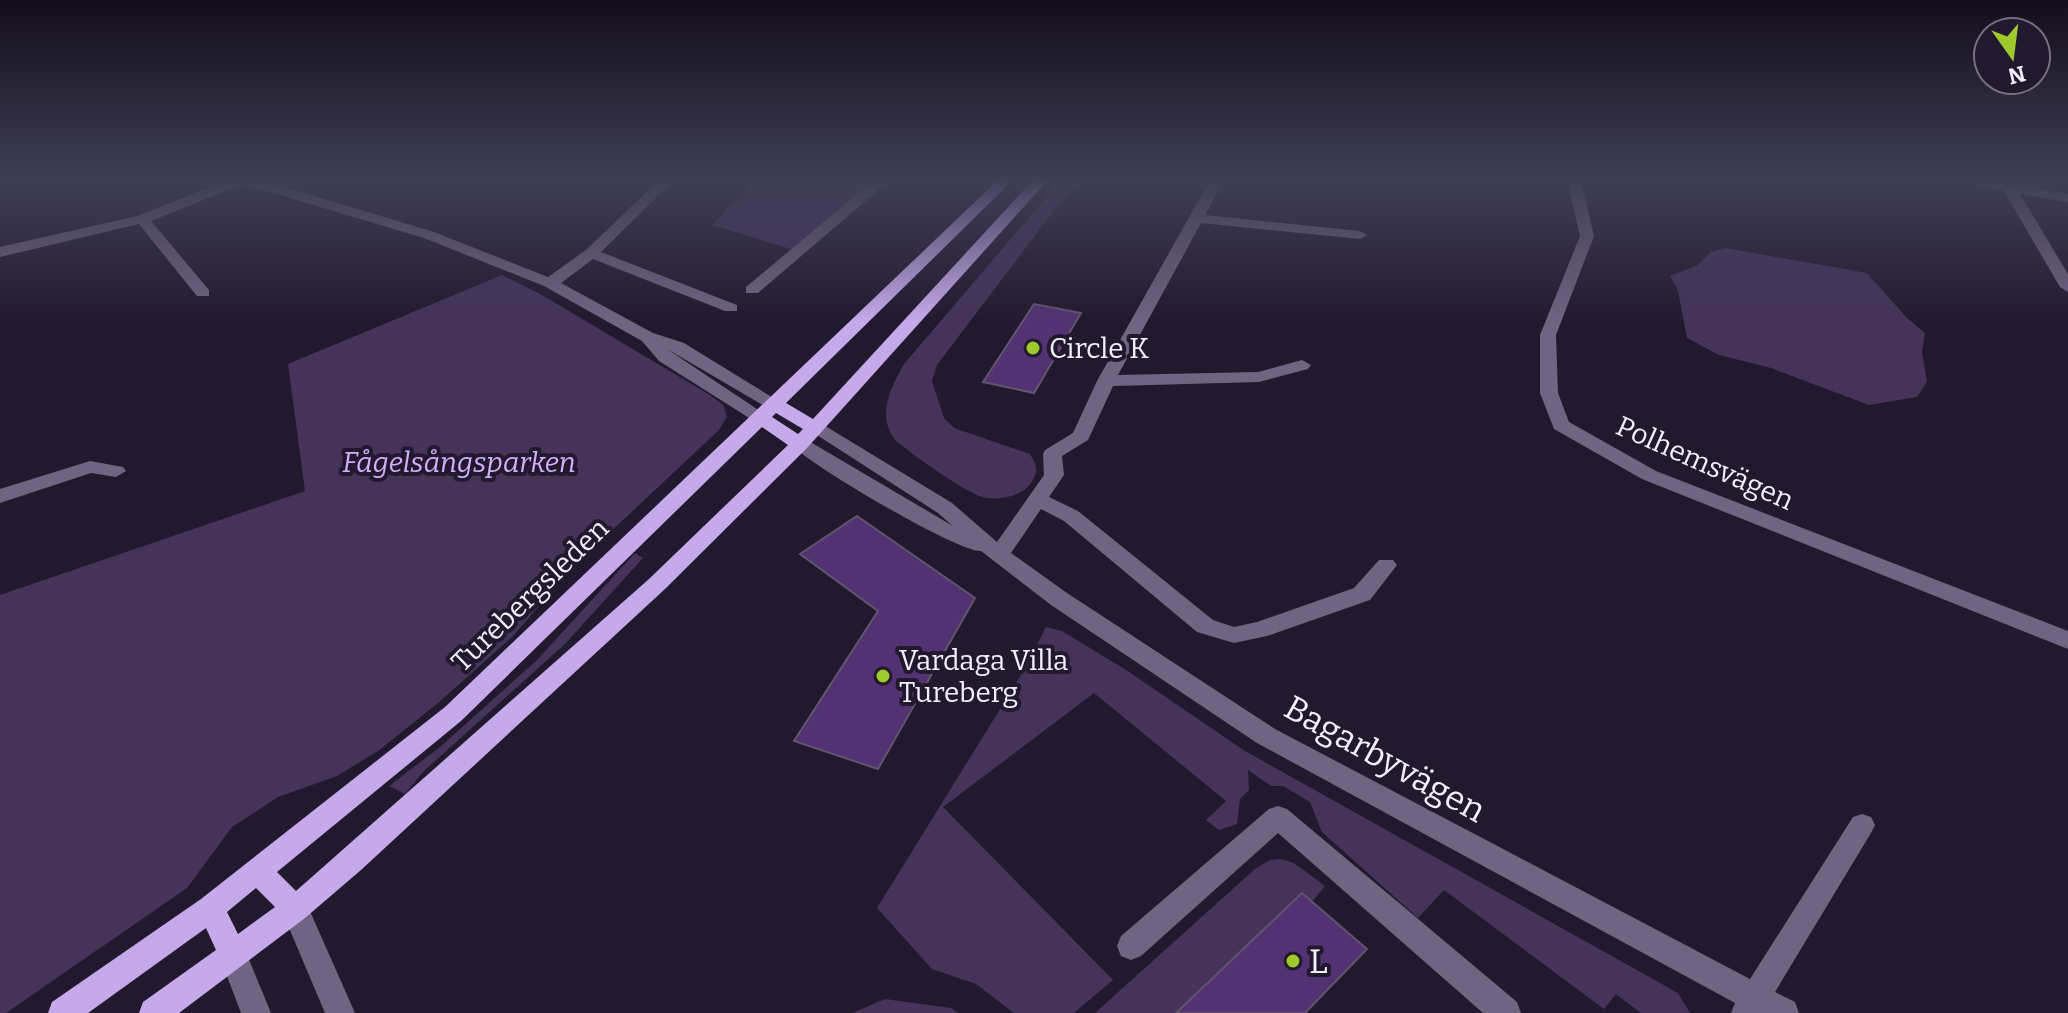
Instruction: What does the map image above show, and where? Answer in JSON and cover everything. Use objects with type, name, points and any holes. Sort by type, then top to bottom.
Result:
[{"type":"main road","name":"Turebergsleden","points":[[63,1013],[211,908],[453,714],[957,227]]},
{"type":"main road","points":[[154,1013],[295,909],[657,584],[808,436],[998,227]]},
{"type":"main road","points":[[767,411],[808,436]]},
{"type":"main road","points":[[258,871],[295,909]]},
{"type":"main road","points":[[211,908],[233,955]]},
{"type":"street","points":[[0,252],[106,227]]},
{"type":"street","points":[[149,227],[203,293]]},
{"type":"street","points":[[403,227],[550,283],[647,337],[665,357],[767,411]]},
{"type":"street","points":[[550,283],[591,253],[618,227]]},
{"type":"street","points":[[752,290],[827,227]]},
{"type":"street","points":[[999,555],[1054,475],[1052,454],[1081,436],[1106,381],[1190,227]]},
{"type":"street","points":[[1285,227],[1360,235]]},
{"type":"street","name":"Polhemsvägen","points":[[1585,227],[1587,236],[1548,335],[1549,393],[1561,425],[1649,475],[2068,640]]},
{"type":"street","points":[[2032,227],[2068,287]]},
{"type":"street","points":[[591,253],[731,308]]},
{"type":"street","points":[[1106,381],[1259,377],[1302,365]]},
{"type":"street","name":"Bagarbyvägen","points":[[808,436],[932,525],[999,555],[1059,599],[1266,736],[1750,1005],[1784,1013]]},
{"type":"street","points":[[0,496],[90,467],[116,471]]},
{"type":"street","points":[[1038,500],[1083,525],[1205,626],[1234,635],[1259,630],[1362,594],[1386,565]]},
{"type":"street","points":[[1131,946],[1278,817],[1506,1013]]},
{"type":"street","points":[[1750,1005],[1773,972],[1846,845],[1862,825]]},
{"type":"street","points":[[295,909],[340,1013]]},
{"type":"street","points":[[233,955],[256,1013]]},
{"type":"green space","points":[[719,227],[821,227],[794,250]]},
{"type":"green space","points":[[1021,227],[1041,227],[937,365],[932,381],[944,418],[954,428],[1030,454],[1036,468],[1035,475],[1023,491],[1004,498],[978,495],[896,441],[887,422],[887,402],[904,364]]},
{"type":"green space","points":[[1725,248],[1867,273],[1906,317],[1925,333],[1922,352],[1927,382],[1917,397],[1869,405],[1771,368],[1719,355],[1687,338],[1678,291],[1670,276],[1698,265],[1711,252]]},
{"type":"green space","name":"Fågelsångsparken","points":[[502,275],[542,295],[710,395],[723,405],[727,417],[719,430],[575,565],[513,636],[438,703],[378,751],[337,776],[278,797],[232,827],[187,888],[6,1013],[0,1013],[0,595],[305,491],[288,364]]},
{"type":"green space","points":[[635,553],[643,558],[565,644],[424,771],[405,794],[389,786],[440,747],[536,661]]},
{"type":"green space","points":[[1046,627],[1062,631],[1126,670],[1245,751],[1678,993],[1690,1013],[1641,1013],[1616,994],[1604,1009],[1444,890],[1418,918],[1322,832],[1310,802],[1283,786],[1271,786],[1248,770],[1249,790],[1240,799],[1237,824],[1219,830],[1206,820],[1226,801],[1094,693],[943,807],[1113,980],[1074,1013],[1014,1013],[976,984],[932,969],[877,908],[1023,672]]},
{"type":"green space","points":[[1270,860],[1294,863],[1325,886],[1312,902],[1302,893],[1176,1013],[1095,1013],[1255,869]]},
{"type":"green space","points":[[885,999],[951,1008],[959,1013],[852,1013]]},
{"type":"building","name":"Circle K","points":[[1034,304],[1081,313],[1034,393],[983,382]]},
{"type":"building","name":"Vardaga Villa Tureberg","points":[[857,516],[975,598],[878,769],[794,741],[878,611],[800,554]]},
{"type":"building","name":"L","points":[[1302,893],[1367,949],[1305,1013],[1176,1013]]},
{"type":"place","name":"Circle K","points":[[1033,348]]},
{"type":"place","name":"Vardaga Villa Tureberg","points":[[883,676]]},
{"type":"place","name":"L","points":[[1293,961]]}]
